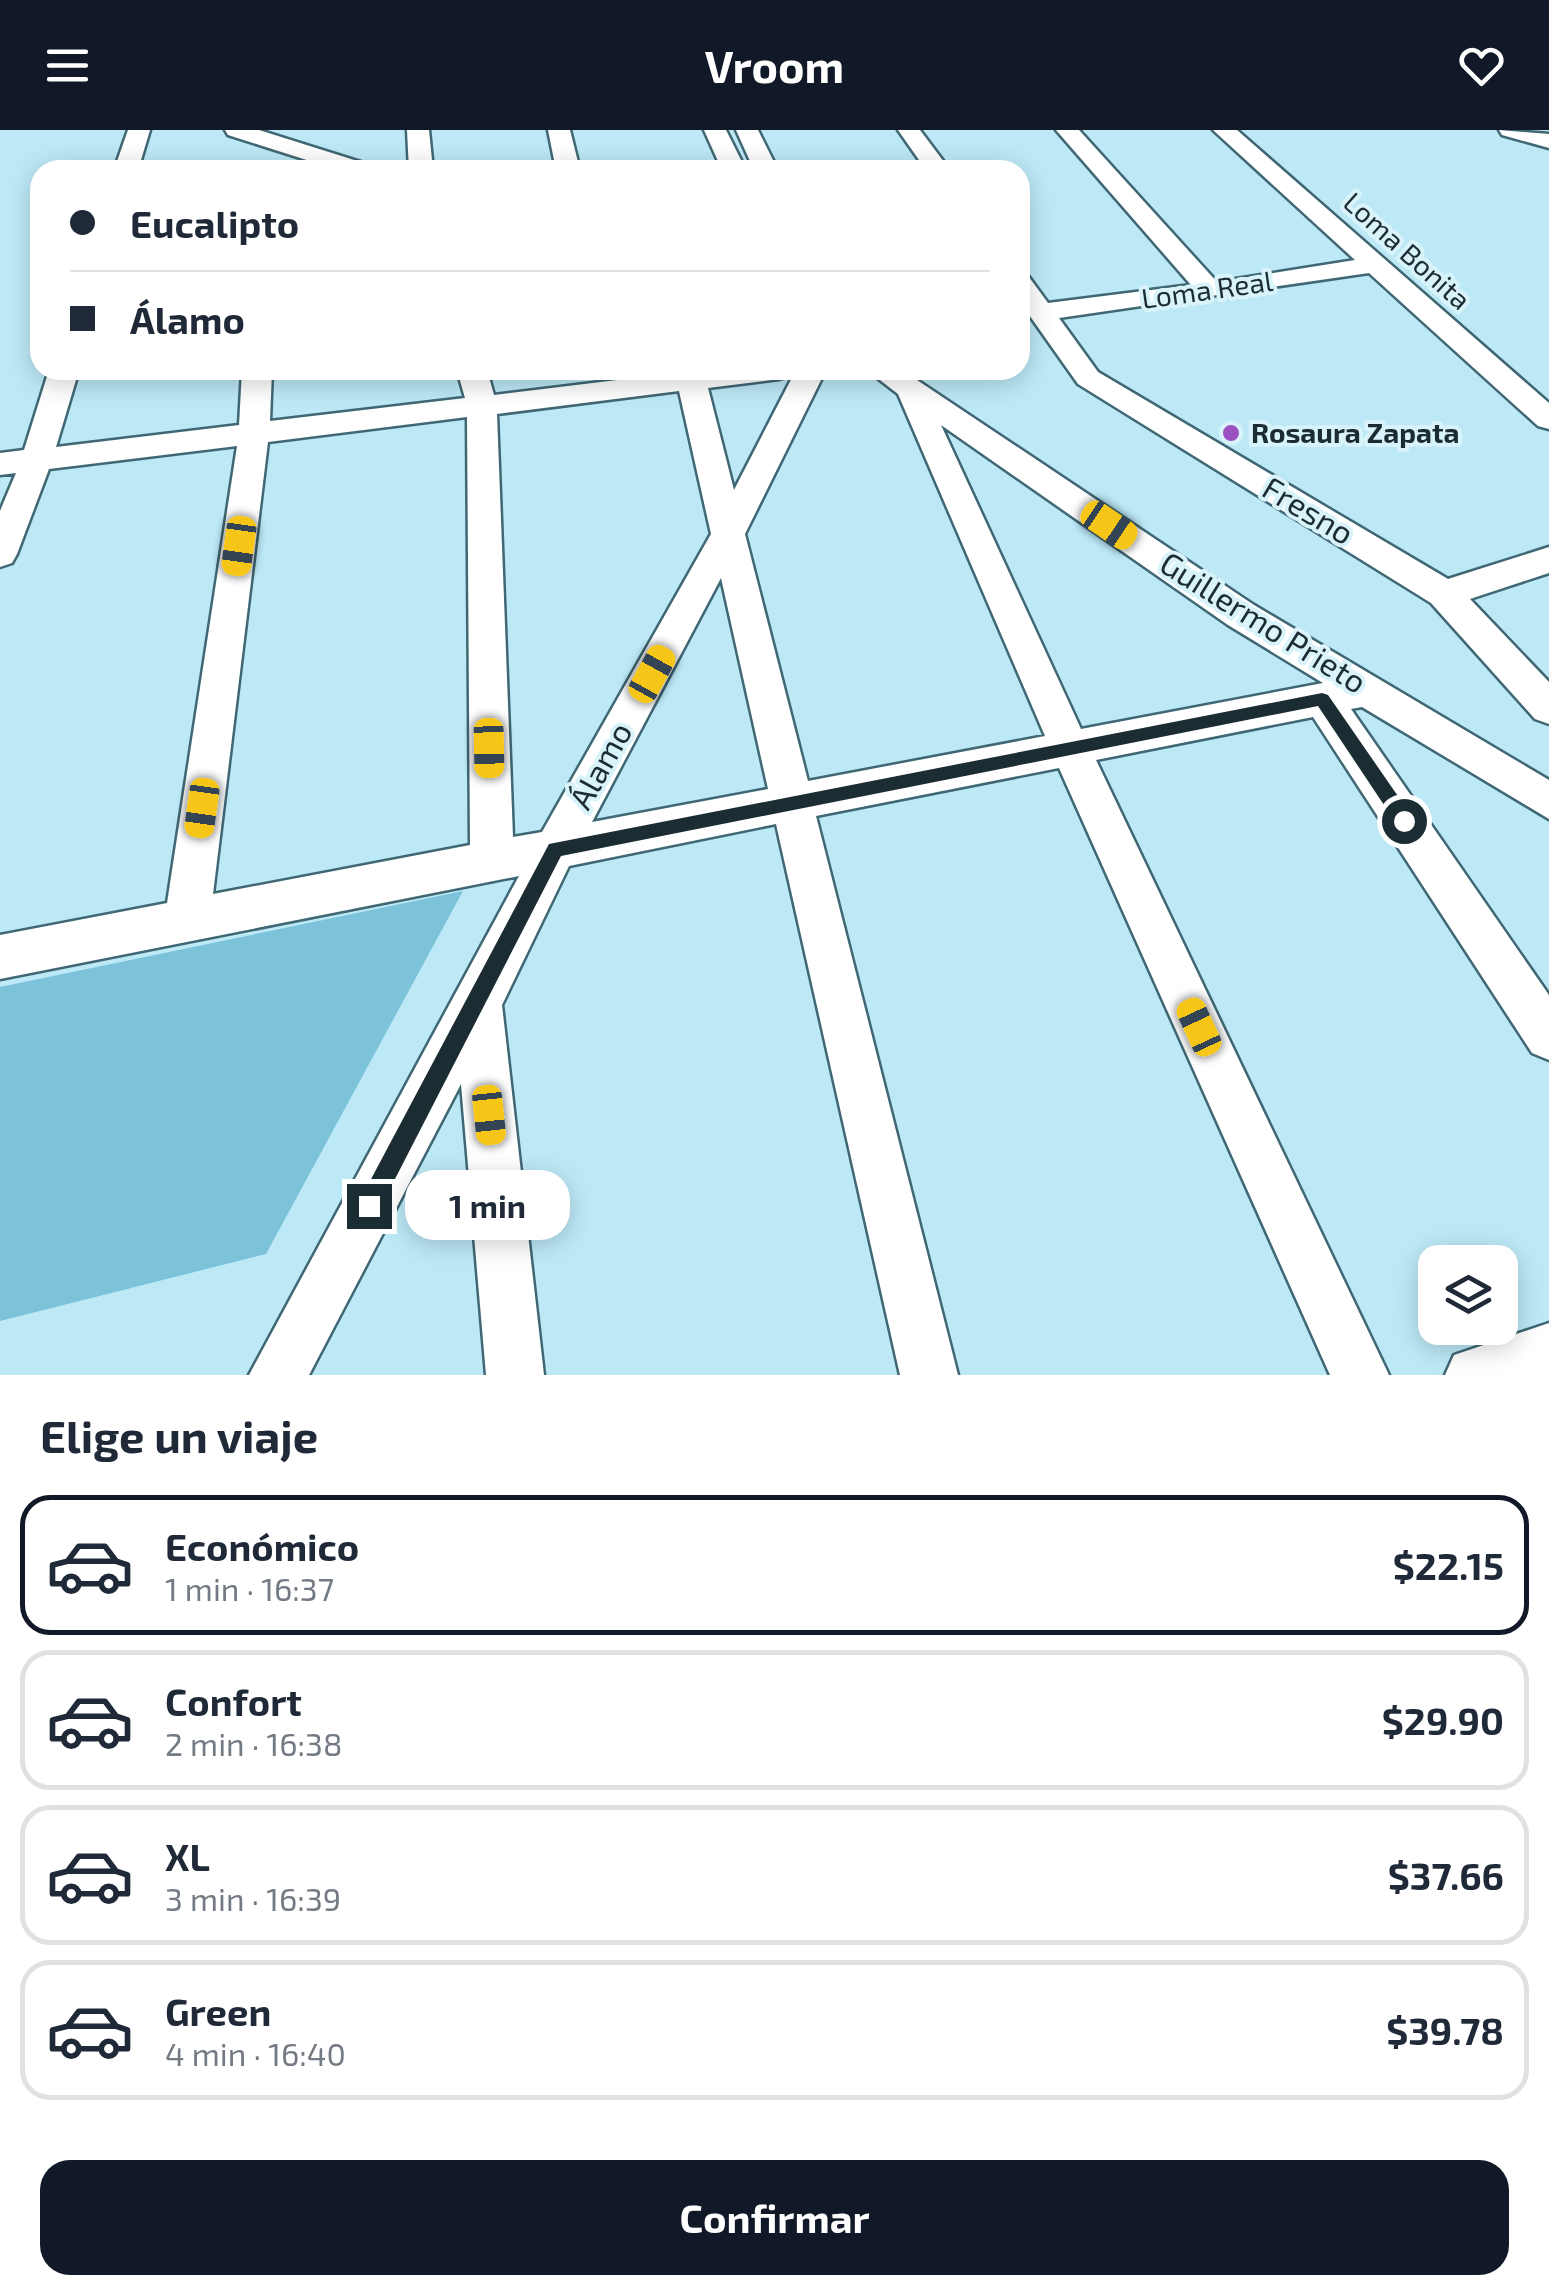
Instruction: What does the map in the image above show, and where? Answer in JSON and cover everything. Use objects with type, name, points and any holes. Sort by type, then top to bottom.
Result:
[{"type":"street","points":[[129,160],[138,130]]},
{"type":"street","points":[[236,130],[269,135],[335,160]]},
{"type":"street","points":[[418,130],[420,160]]},
{"type":"street","points":[[559,130],[566,160]]},
{"type":"street","points":[[715,130],[729,160]]},
{"type":"street","points":[[747,130],[761,160]]},
{"type":"street","points":[[909,130],[931,160]]},
{"type":"street","points":[[1068,130],[1211,291]]},
{"type":"street","name":"Loma Bonita","points":[[1224,130],[1549,419]]},
{"type":"street","points":[[1510,130],[1549,141]]},
{"type":"street","points":[[268,160],[269,135]]},
{"type":"street","name":"Loma Real","points":[[1042,312],[1373,265]]},
{"type":"street","name":"Fresno","points":[[1030,296],[1088,378],[1444,594],[1549,708]]},
{"type":"street","points":[[0,554],[61,380]]},
{"type":"street","points":[[187,920],[254,433],[257,380]]},
{"type":"street","points":[[475,380],[482,406],[492,861]]},
{"type":"street","points":[[0,464],[482,406],[657,380]]},
{"type":"street","points":[[692,380],[929,1375]]},
{"type":"street","name":"Álamo","points":[[278,1375],[478,1003],[555,849],[728,534],[806,380]]},
{"type":"street","points":[[896,381],[1360,1375]]},
{"type":"street","name":"Guillermo Prieto","points":[[896,381],[1241,614],[1549,802]]},
{"type":"street","points":[[1444,594],[1549,560]]},
{"type":"street","points":[[0,957],[1370,690]]},
{"type":"street","points":[[1322,699],[1549,1036]]},
{"type":"street","points":[[478,1003],[515,1375]]},
{"type":"street","points":[[1474,1375],[1549,1352]]},
{"type":"shaded area","points":[[463,891],[266,1254],[0,1321],[0,987]]},
{"type":"place","name":"Rosaura Zapata","points":[[1231,433]]},
{"type":"route","points":[[369,1206],[555,849],[1322,699],[1404,821]]}]
